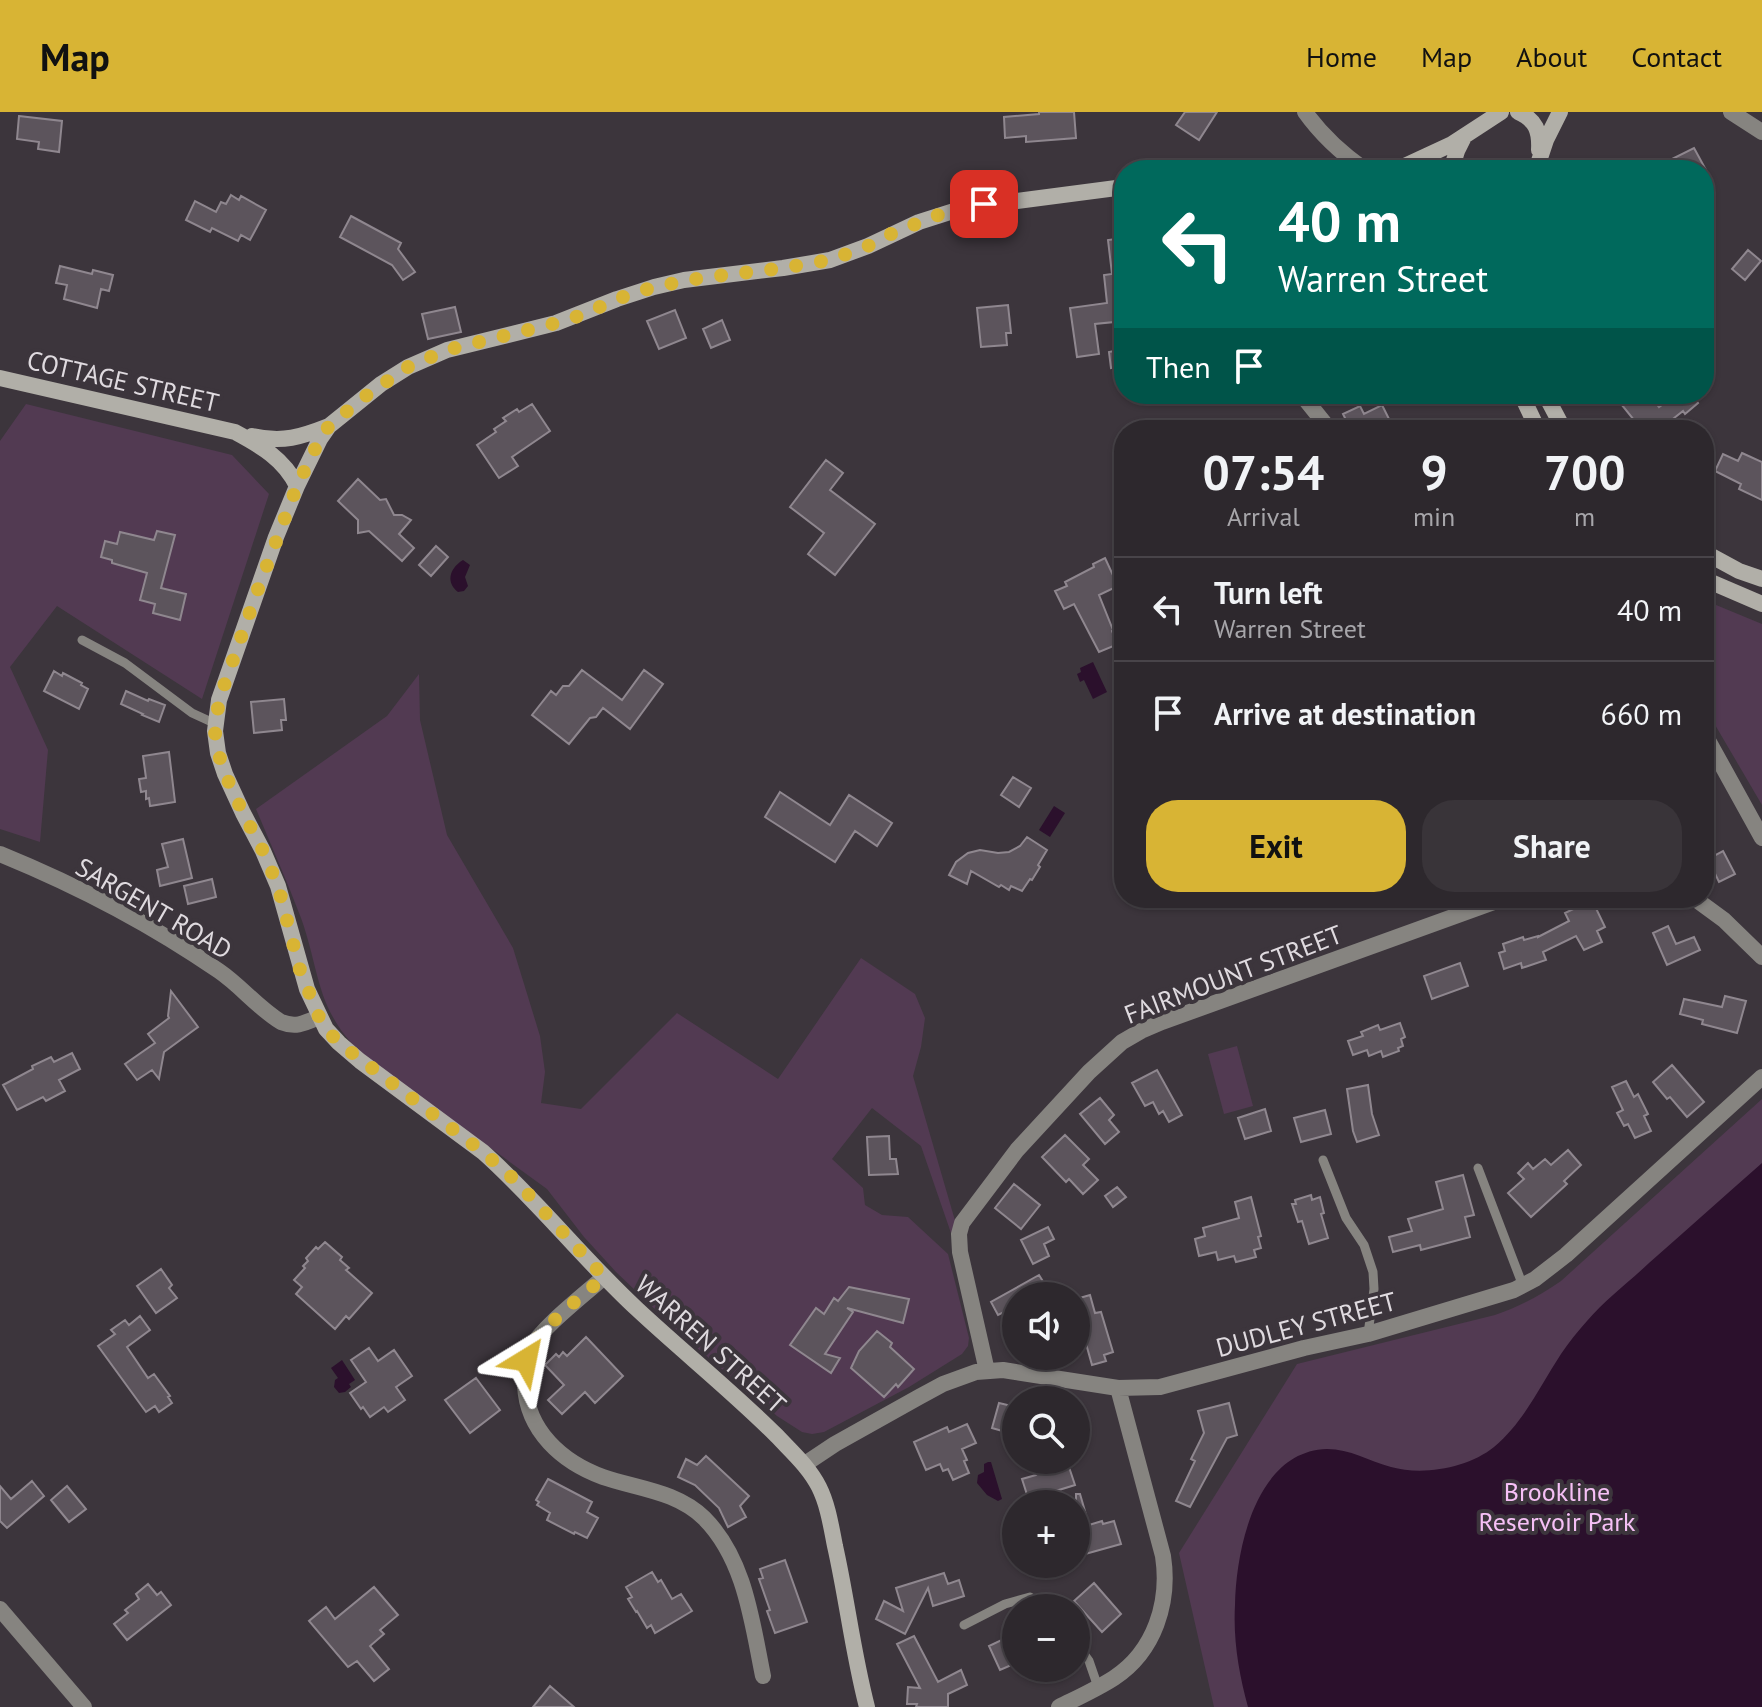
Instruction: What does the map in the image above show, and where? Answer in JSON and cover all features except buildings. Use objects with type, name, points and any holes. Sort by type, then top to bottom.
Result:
[{"type":"street","points":[[1305,112],[1336,149],[1351,160]]},
{"type":"street","points":[[1518,112],[1539,130],[1537,160]]},
{"type":"street","points":[[1539,160],[1560,112]]},
{"type":"street","points":[[1731,112],[1762,132]]},
{"type":"street","points":[[1419,160],[1502,113]]},
{"type":"street","points":[[1454,160],[1465,135]]},
{"type":"street","name":"WARREN STREET","points":[[867,1707],[828,1511],[818,1485],[805,1464],[747,1407],[636,1309],[516,1181],[483,1152],[339,1043],[326,1029],[300,970],[278,886],[220,760],[216,738],[219,700],[276,537],[313,452],[329,426],[381,384],[424,359],[462,345],[556,323],[632,294],[684,280],[830,260],[919,222],[963,208],[1114,188]]},
{"type":"street","name":"COTTAGE STREET","points":[[0,378],[265,439],[284,440],[329,426]]},
{"type":"street","points":[[1309,404],[1322,420]]},
{"type":"street","name":"COTTAGE STREET","points":[[235,432],[277,458],[289,470],[297,486]]},
{"type":"street","points":[[1714,557],[1762,579]]},
{"type":"street","points":[[1714,583],[1762,604]]},
{"type":"street","points":[[1714,751],[1762,838]]},
{"type":"street","name":"SARGENT ROAD","points":[[0,854],[80,890],[173,940],[223,974],[281,1022],[299,1025],[319,1017]]},
{"type":"street","name":"FAIRMOUNT STREET","points":[[987,1371],[960,1252],[962,1223],[1017,1150],[1105,1056],[1131,1037],[1162,1022],[1477,908]]},
{"type":"street","points":[[1708,908],[1762,957]]},
{"type":"street","name":"DUDLEY STREET","points":[[805,1464],[835,1444],[962,1376],[1003,1370],[1118,1388],[1160,1387],[1368,1334],[1523,1286],[1566,1255],[1762,1077]]},
{"type":"street","points":[[604,1277],[543,1332],[530,1348],[524,1380],[530,1413],[545,1439],[566,1458],[602,1476],[670,1496],[707,1521],[737,1570],[750,1609],[763,1676]]},
{"type":"street","points":[[1059,1707],[1122,1672],[1147,1643],[1161,1614],[1165,1589],[1163,1556],[1118,1388]]},
{"type":"street","points":[[0,1609],[84,1707]]},
{"type":"lane","points":[[82,640],[125,663],[192,713],[216,724]]},
{"type":"lane","points":[[1323,1160],[1346,1218],[1364,1245],[1373,1272],[1368,1334]]},
{"type":"lane","points":[[1478,1168],[1523,1286]]},
{"type":"lane","points":[[964,1625],[1002,1606]]},
{"type":"lane","points":[[1090,1663],[1098,1687]]},
{"type":"green space","points":[[26,404],[232,455],[269,494],[202,699],[57,606],[10,667],[48,750],[40,842],[0,829],[0,441]]},
{"type":"green space","points":[[1714,604],[1762,624],[1762,805],[1714,723]]},
{"type":"green space","points":[[419,674],[420,720],[447,835],[513,948],[540,1036],[545,1072],[541,1103],[581,1109],[677,1013],[778,1079],[861,958],[915,994],[925,1018],[913,1076],[956,1224],[952,1236],[921,1146],[872,1108],[832,1159],[863,1188],[865,1205],[882,1215],[908,1217],[948,1254],[969,1338],[962,1354],[909,1387],[824,1432],[802,1432],[777,1416],[682,1335],[616,1272],[547,1189],[364,1056],[348,1039],[328,1007],[301,918],[256,809],[387,716]]},
{"type":"green space","points":[[1237,1046],[1253,1106],[1224,1114],[1208,1054]]},
{"type":"green space","name":"Brookline Reservoir Park","points":[[1762,1099],[1762,1707],[1214,1707],[1179,1553],[1297,1364],[1495,1315],[1537,1296],[1561,1281]]},
{"type":"shaded area","points":[[463,560],[470,565],[465,577],[468,586],[458,592],[450,580],[455,567]]},
{"type":"shaded area","points":[[1093,662],[1107,692],[1093,699],[1084,680],[1080,682],[1077,674],[1081,672],[1080,668]]},
{"type":"shaded area","points":[[1054,806],[1065,813],[1050,837],[1039,830]]},
{"type":"shaded area","name":"Brookline Reservoir Park","points":[[1762,1163],[1762,1707],[1248,1707],[1239,1669],[1235,1631],[1236,1582],[1246,1532],[1255,1507],[1267,1484],[1283,1466],[1303,1454],[1327,1449],[1417,1471],[1458,1465],[1483,1454],[1514,1426],[1564,1350],[1594,1313]]},
{"type":"shaded area","points":[[342,1360],[355,1380],[345,1392],[339,1393],[334,1387],[338,1378],[331,1368]]},
{"type":"shaded area","points":[[991,1462],[1002,1499],[998,1501],[987,1495],[977,1483],[978,1475],[984,1472],[984,1464]]},
{"type":"route","points":[[526,1360],[530,1348],[543,1332],[604,1277],[516,1181],[483,1152],[360,1061],[326,1029],[307,989],[278,886],[220,760],[215,731],[219,700],[276,537],[313,452],[329,426],[381,384],[424,359],[462,345],[582,315],[654,287],[830,260],[919,222],[984,204]]}]
